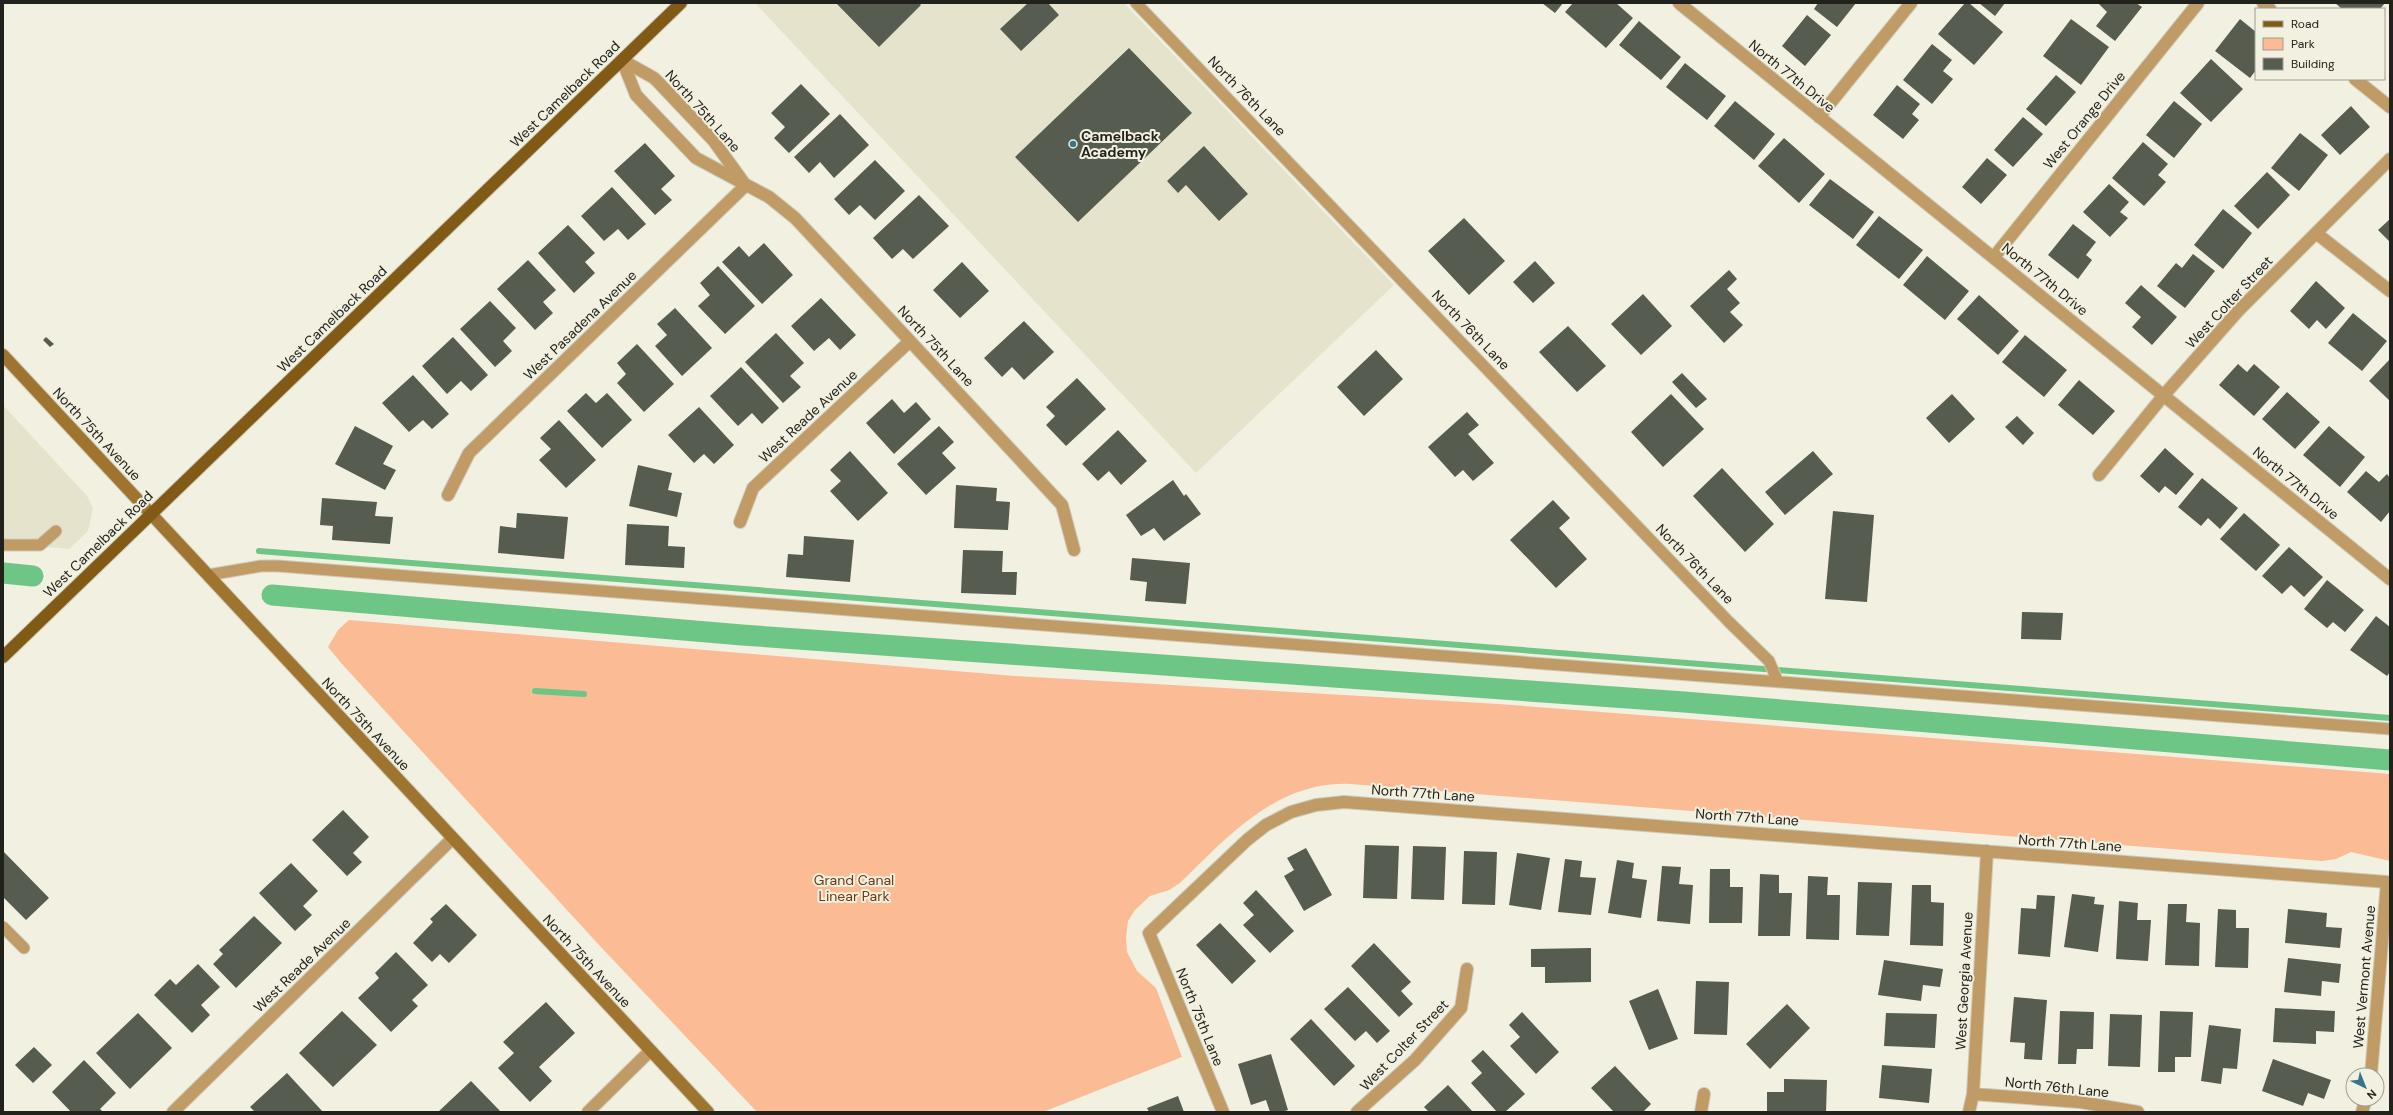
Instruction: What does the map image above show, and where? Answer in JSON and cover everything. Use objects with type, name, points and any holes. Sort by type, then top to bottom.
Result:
[{"type":"main road","name":"West Camelback Road","points":[[3,657],[681,3]]},
{"type":"main road","name":"North 75th Avenue","points":[[3,355],[650,1052],[708,1112]]},
{"type":"street","name":"North 77th Drive","points":[[1679,3],[2390,579]]},
{"type":"street","points":[[1818,117],[1911,3]]},
{"type":"street","name":"West Orange Drive","points":[[1994,257],[2198,3]]},
{"type":"street","name":"North 75th Lane","points":[[622,60],[654,78],[659,83],[713,140],[746,185]]},
{"type":"street","name":"North 75th Lane","points":[[622,60],[636,95],[696,158],[769,197],[795,218],[910,341],[1062,506],[1074,550]]},
{"type":"street","points":[[2356,80],[2390,108]]},
{"type":"street","name":"West Colter Street","points":[[2099,475],[2164,395],[2238,311],[2390,159]]},
{"type":"street","name":"West Pasadena Avenue","points":[[448,495],[469,453],[746,185]]},
{"type":"street","points":[[2316,233],[2390,291]]},
{"type":"street","name":"West Reade Avenue","points":[[740,522],[753,488],[910,341]]},
{"type":"street","name":"North 77th Lane","points":[[1149,933],[1247,840],[1266,825],[1291,812],[1316,804],[1344,802],[2387,882]]},
{"type":"street","name":"West Reade Avenue","points":[[173,1112],[452,839]]},
{"type":"street","name":"West Georgia Avenue","points":[[1969,1112],[1973,1094],[1987,851]]},
{"type":"street","name":"West Vermont Avenue","points":[[2372,1067],[2387,882]]},
{"type":"street","name":"North 75th Lane","points":[[1149,933],[1223,1112]]},
{"type":"street","name":"West Colter Street","points":[[1358,1112],[1415,1060],[1461,1008],[1467,969]]},
{"type":"street","points":[[588,1112],[650,1052]]},
{"type":"street","points":[[1701,1112],[1704,1094]]},
{"type":"street","name":"North 76th Lane","points":[[1973,1094],[2080,1102],[2138,1112]]},
{"type":"lane","name":"North 76th Lane","points":[[1136,3],[1738,631],[1769,661],[1777,678]]},
{"type":"lane","points":[[3,545],[40,545],[56,531]]},
{"type":"lane","points":[[208,576],[261,566],[278,566],[1777,678],[2390,729]]},
{"type":"lane","points":[[3,927],[24,948]]},
{"type":"shaded area","name":"Camelback Academy","points":[[755,3],[1124,3],[1394,285],[1196,473]]},
{"type":"shaded area","points":[[3,405],[87,496],[93,508],[88,531],[69,549],[3,543]]},
{"type":"green space","name":"Grand Canal Linear Park","points":[[349,620],[1015,676],[1499,704],[2390,774],[2390,861],[2351,852],[2336,859],[2322,861],[1351,784],[1325,785],[1300,791],[1277,801],[1256,814],[1217,847],[1180,883],[1169,890],[1150,896],[1135,910],[1128,921],[1126,938],[1127,952],[1137,971],[1156,988],[1182,1057],[1043,1112],[757,1112],[600,946],[342,664],[328,647],[338,630]]},
{"type":"building","points":[[836,3],[919,3],[921,5],[879,47]]},
{"type":"building","points":[[1028,3],[1048,3],[1059,15],[1021,51],[1000,29]]},
{"type":"building","points":[[1542,3],[1563,3],[1555,13]]},
{"type":"building","points":[[1573,3],[1616,3],[1633,18],[1606,48],[1565,12]]},
{"type":"building","points":[[1818,3],[1856,3],[1837,27],[1814,9]]},
{"type":"building","points":[[1965,3],[1969,3],[2003,32],[1974,65],[1938,34]]},
{"type":"building","points":[[1979,3],[2005,3],[1995,16]]},
{"type":"building","points":[[2098,3],[2136,3],[2142,7],[2115,41],[2096,26],[2107,12]]},
{"type":"building","points":[[2335,3],[2385,3],[2381,8],[2341,8]]},
{"type":"building","points":[[1807,15],[1831,35],[1805,66],[1782,46]]},
{"type":"building","points":[[2071,19],[2109,47],[2081,85],[2043,56]]},
{"type":"building","points":[[2240,19],[2255,31],[2255,71],[2250,78],[2215,51]]},
{"type":"building","points":[[1639,21],[1681,57],[1661,80],[1619,45]]},
{"type":"building","points":[[1932,44],[1952,60],[1943,71],[1953,79],[1932,104],[1903,80]]},
{"type":"building","points":[[1129,48],[1192,113],[1078,222],[1015,157]]},
{"type":"building","points":[[2211,59],[2243,89],[2211,122],[2180,93]]},
{"type":"building","points":[[1685,63],[1726,96],[1707,120],[1666,87]]},
{"type":"building","points":[[2056,75],[2076,92],[2046,126],[2026,109]]},
{"type":"building","points":[[801,84],[830,114],[789,153],[774,138],[785,127],[771,113]]},
{"type":"building","points":[[1897,85],[1920,104],[1912,114],[1919,120],[1903,139],[1873,115]]},
{"type":"building","points":[[1735,101],[1775,134],[1754,160],[1714,126]]},
{"type":"building","points":[[2174,101],[2202,124],[2174,158],[2146,135]]},
{"type":"building","points":[[2351,106],[2370,127],[2340,155],[2321,135]]},
{"type":"building","points":[[840,114],[869,145],[834,178],[820,162],[809,173],[794,157]]},
{"type":"building","points":[[2023,117],[2043,134],[2013,167],[1994,150]]},
{"type":"building","points":[[2300,133],[2328,155],[2299,191],[2271,168]]},
{"type":"building","points":[[1784,138],[1825,174],[1799,203],[1758,166]]},
{"type":"building","points":[[2143,142],[2168,164],[2158,175],[2166,182],[2144,206],[2112,178]]},
{"type":"building","points":[[645,143],[675,176],[661,189],[672,200],[655,215],[614,171]]},
{"type":"building","points":[[1204,146],[1248,194],[1219,221],[1186,185],[1178,193],[1167,181]]},
{"type":"building","points":[[1987,158],[2007,175],[1981,204],[1962,187]]},
{"type":"building","points":[[875,160],[905,191],[875,220],[860,205],[849,215],[834,199]]},
{"type":"building","points":[[2267,172],[2290,195],[2258,229],[2234,206]]},
{"type":"building","points":[[1830,179],[1874,212],[1853,239],[1809,205]]},
{"type":"building","points":[[2109,184],[2129,202],[2120,212],[2128,218],[2110,237],[2083,212]]},
{"type":"building","points":[[612,187],[646,224],[628,240],[618,229],[604,241],[581,216]]},
{"type":"building","points":[[919,195],[949,226],[913,259],[903,249],[892,259],[873,238]]},
{"type":"building","points":[[2223,209],[2252,233],[2223,269],[2194,245]]},
{"type":"building","points":[[1879,216],[1923,250],[1899,279],[1856,245]]},
{"type":"building","points":[[1464,218],[1505,261],[1469,295],[1428,251]]},
{"type":"building","points":[[2390,219],[2390,242],[2378,230]]},
{"type":"building","points":[[2073,224],[2096,242],[2086,255],[2092,260],[2078,279],[2048,255]]},
{"type":"building","points":[[568,225],[595,253],[585,262],[595,273],[574,293],[538,253]]},
{"type":"building","points":[[764,243],[793,275],[762,304],[722,262],[739,246],[749,257]]},
{"type":"building","points":[[2193,254],[2215,271],[2185,308],[2157,286],[2176,263],[2182,268]]},
{"type":"building","points":[[1927,256],[1969,291],[1945,320],[1903,285]]},
{"type":"building","points":[[528,260],[556,290],[543,302],[553,313],[535,330],[497,289]]},
{"type":"building","points":[[1535,261],[1555,283],[1533,303],[1513,282]]},
{"type":"building","points":[[962,262],[989,291],[960,318],[933,290]]},
{"type":"building","points":[[718,266],[755,306],[725,334],[698,306],[710,295],[700,283]]},
{"type":"building","points":[[1729,270],[1737,279],[1727,289],[1740,303],[1730,312],[1743,325],[1724,343],[1690,306]]},
{"type":"building","points":[[2316,281],[2345,308],[2326,329],[2317,320],[2309,329],[2290,311]]},
{"type":"building","points":[[2141,285],[2177,317],[2152,345],[2132,327],[2141,317],[2125,303]]},
{"type":"building","points":[[1643,294],[1672,326],[1641,355],[1611,324]]},
{"type":"building","points":[[1979,295],[2019,331],[1998,355],[1957,319]]},
{"type":"building","points":[[821,298],[856,335],[840,350],[829,338],[814,351],[791,326]]},
{"type":"building","points":[[490,301],[516,328],[503,341],[512,351],[495,367],[460,329]]},
{"type":"building","points":[[675,308],[712,348],[682,376],[655,346],[667,335],[657,324]]},
{"type":"building","points":[[2353,313],[2387,341],[2362,371],[2328,343]]},
{"type":"building","points":[[1024,321],[1054,352],[1024,380],[1012,367],[1002,377],[984,358]]},
{"type":"building","points":[[1568,326],[1606,366],[1577,392],[1539,352]]},
{"type":"building","points":[[776,333],[804,363],[790,376],[801,387],[783,403],[745,362]]},
{"type":"building","points":[[2025,335],[2067,370],[2044,397],[2002,362]]},
{"type":"building","points":[[46,337],[54,344],[50,347],[43,340]]},
{"type":"building","points":[[453,337],[488,375],[471,391],[461,381],[447,394],[422,366]]},
{"type":"building","points":[[637,344],[674,384],[644,412],[617,383],[626,374],[617,363]]},
{"type":"building","points":[[1376,350],[1403,379],[1364,416],[1337,387]]},
{"type":"building","points":[[2390,359],[2390,401],[2369,381]]},
{"type":"building","points":[[2238,364],[2247,372],[2254,364],[2280,387],[2254,416],[2219,385]]},
{"type":"building","points":[[741,367],[779,408],[762,424],[752,413],[738,426],[710,396]]},
{"type":"building","points":[[1682,373],[1707,399],[1696,408],[1672,382]]},
{"type":"building","points":[[413,375],[449,414],[432,429],[423,420],[409,432],[382,403]]},
{"type":"building","points":[[1077,378],[1106,409],[1066,446],[1046,425],[1055,416],[1046,407]]},
{"type":"building","points":[[2079,380],[2115,411],[2093,435],[2058,405]]},
{"type":"building","points":[[2287,392],[2320,422],[2295,449],[2262,419]]},
{"type":"building","points":[[586,393],[596,403],[607,393],[632,420],[602,448],[567,411]]},
{"type":"building","points":[[1671,394],[1704,429],[1663,467],[1631,432]]},
{"type":"building","points":[[1952,394],[1975,419],[1949,443],[1926,418]]},
{"type":"building","points":[[892,399],[904,413],[916,402],[931,419],[894,454],[866,423]]},
{"type":"building","points":[[699,407],[734,445],[714,464],[704,454],[694,463],[668,435]]},
{"type":"building","points":[[1467,412],[1479,425],[1468,434],[1494,463],[1473,481],[1463,470],[1455,477],[1428,447]]},
{"type":"building","points":[[2017,416],[2034,433],[2023,445],[2005,427]]},
{"type":"building","points":[[559,420],[596,460],[566,488],[539,460],[551,449],[540,438]]},
{"type":"building","points":[[355,426],[393,446],[383,464],[396,470],[385,490],[335,464]]},
{"type":"building","points":[[939,426],[954,442],[942,453],[956,468],[926,495],[897,464]]},
{"type":"building","points":[[2329,426],[2365,457],[2340,487],[2303,455]]},
{"type":"building","points":[[1118,430],[1147,461],[1121,485],[1109,471],[1098,481],[1082,464]]},
{"type":"building","points":[[2165,448],[2194,474],[2176,495],[2165,486],[2159,493],[2140,476]]},
{"type":"building","points":[[850,451],[888,493],[858,521],[830,491],[841,481],[830,470]]},
{"type":"building","points":[[1813,451],[1833,474],[1785,515],[1765,492]]},
{"type":"building","points":[[638,465],[672,473],[668,490],[682,493],[677,517],[629,506]]},
{"type":"building","points":[[1722,468],[1774,524],[1745,552],[1693,496]]},
{"type":"building","points":[[2366,471],[2379,482],[2387,474],[2390,478],[2390,511],[2381,522],[2347,492]]},
{"type":"building","points":[[2202,478],[2238,508],[2220,529],[2208,518],[2201,526],[2178,507]]},
{"type":"building","points":[[1173,480],[1184,496],[1186,494],[1201,514],[1164,541],[1154,528],[1141,536],[1126,515]]},
{"type":"building","points":[[956,485],[997,488],[996,501],[1010,502],[1008,530],[954,528]]},
{"type":"building","points":[[322,498],[377,502],[375,516],[393,517],[390,544],[332,540],[333,526],[320,525]]},
{"type":"building","points":[[1553,500],[1570,518],[1559,528],[1587,559],[1556,588],[1510,540]]},
{"type":"building","points":[[1833,511],[1874,515],[1867,602],[1825,599]]},
{"type":"building","points":[[517,513],[568,517],[564,559],[498,553],[500,526],[516,528]]},
{"type":"building","points":[[2244,513],[2280,545],[2256,571],[2220,539]]},
{"type":"building","points":[[627,524],[669,526],[668,546],[685,547],[684,568],[625,565]]},
{"type":"building","points":[[804,536],[854,540],[850,582],[786,577],[788,554],[803,555]]},
{"type":"building","points":[[2289,547],[2323,577],[2304,597],[2291,585],[2282,594],[2262,576]]},
{"type":"building","points":[[963,550],[1003,551],[1002,572],[1017,572],[1016,595],[961,593]]},
{"type":"building","points":[[1132,558],[1190,563],[1186,604],[1145,601],[1147,582],[1130,580]]},
{"type":"building","points":[[2327,580],[2364,610],[2345,632],[2333,622],[2327,628],[2304,609]]},
{"type":"building","points":[[2022,612],[2063,613],[2061,640],[2021,639]]},
{"type":"building","points":[[2376,616],[2390,627],[2390,672],[2387,676],[2350,650]]},
{"type":"building","points":[[343,810],[369,837],[353,853],[362,862],[347,876],[312,840]]},
{"type":"building","points":[[1365,845],[1399,846],[1397,899],[1363,898]]},
{"type":"building","points":[[1413,846],[1446,847],[1444,900],[1411,899]]},
{"type":"building","points":[[1306,848],[1332,895],[1304,911],[1284,876],[1294,870],[1287,858]]},
{"type":"building","points":[[3,851],[49,898],[26,920],[3,897]]},
{"type":"building","points":[[1464,851],[1497,852],[1495,905],[1462,904]]},
{"type":"building","points":[[1517,853],[1550,858],[1541,910],[1509,905]]},
{"type":"building","points":[[1565,859],[1582,861],[1580,877],[1596,878],[1591,915],[1558,912]]},
{"type":"building","points":[[1617,860],[1634,863],[1632,878],[1647,880],[1641,918],[1608,913]]},
{"type":"building","points":[[291,863],[318,891],[303,906],[312,915],[295,931],[259,893]]},
{"type":"building","points":[[1662,866],[1681,867],[1679,884],[1693,885],[1690,924],[1657,921]]},
{"type":"building","points":[[1710,869],[1730,869],[1730,887],[1743,887],[1742,923],[1709,923]]},
{"type":"building","points":[[1760,874],[1779,875],[1779,893],[1792,893],[1790,936],[1758,936]]},
{"type":"building","points":[[1808,876],[1828,877],[1827,895],[1840,895],[1839,940],[1806,939]]},
{"type":"building","points":[[1858,882],[1892,883],[1889,936],[1856,935]]},
{"type":"building","points":[[1912,885],[1931,885],[1931,902],[1944,903],[1943,946],[1910,945]]},
{"type":"building","points":[[1256,890],[1294,931],[1270,953],[1243,925],[1254,915],[1243,903]]},
{"type":"building","points":[[2072,894],[2095,897],[2094,904],[2104,905],[2098,952],[2064,947]]},
{"type":"building","points":[[2037,895],[2055,896],[2050,957],[2018,954],[2021,908],[2036,909]]},
{"type":"building","points":[[2119,901],[2138,903],[2137,920],[2151,920],[2148,961],[2116,959]]},
{"type":"building","points":[[446,904],[477,935],[449,963],[440,954],[432,962],[413,943],[433,922],[430,919]]},
{"type":"building","points":[[2168,904],[2187,904],[2186,922],[2200,923],[2199,966],[2165,965]]},
{"type":"building","points":[[2218,909],[2236,910],[2236,928],[2249,928],[2248,968],[2215,967]]},
{"type":"building","points":[[2288,909],[2327,913],[2326,927],[2342,928],[2340,948],[2285,943]]},
{"type":"building","points":[[254,916],[282,943],[236,988],[213,964],[223,954],[219,950]]},
{"type":"building","points":[[1220,923],[1256,961],[1232,984],[1196,945]]},
{"type":"building","points":[[1374,943],[1411,982],[1401,991],[1413,1004],[1399,1017],[1351,966]]},
{"type":"building","points":[[1591,948],[1591,982],[1545,983],[1545,967],[1531,967],[1531,949]]},
{"type":"building","points":[[396,952],[428,985],[412,1000],[418,1006],[391,1032],[358,998],[379,978],[375,973]]},
{"type":"building","points":[[2288,958],[2341,964],[2339,983],[2322,981],[2321,996],[2284,992]]},
{"type":"building","points":[[1884,960],[1943,969],[1940,987],[1923,985],[1921,1001],[1878,995]]},
{"type":"building","points":[[198,964],[220,987],[201,1005],[210,1015],[192,1033],[154,995],[170,979],[176,985]]},
{"type":"building","points":[[1696,981],[1729,982],[1727,1035],[1694,1034]]},
{"type":"building","points":[[1348,987],[1390,1031],[1377,1043],[1366,1031],[1355,1041],[1324,1009]]},
{"type":"building","points":[[1658,989],[1678,1039],[1649,1050],[1629,1001]]},
{"type":"building","points":[[2014,997],[2047,1000],[2042,1060],[2024,1059],[2025,1043],[2010,1042]]},
{"type":"building","points":[[546,1002],[575,1033],[539,1067],[552,1081],[530,1102],[498,1068],[514,1053],[503,1042]]},
{"type":"building","points":[[1787,1004],[1810,1028],[1770,1069],[1746,1044]]},
{"type":"building","points":[[2275,1008],[2335,1011],[2334,1032],[2316,1031],[2316,1044],[2273,1042]]},
{"type":"building","points":[[342,1011],[377,1045],[333,1087],[299,1053]]},
{"type":"building","points":[[2060,1011],[2094,1012],[2093,1049],[2077,1049],[2076,1064],[2058,1064]]},
{"type":"building","points":[[2160,1011],[2193,1012],[2191,1057],[2175,1057],[2175,1072],[2158,1072]]},
{"type":"building","points":[[1522,1012],[1559,1052],[1536,1074],[1510,1046],[1520,1037],[1509,1025]]},
{"type":"building","points":[[138,1013],[172,1048],[130,1089],[96,1053]]},
{"type":"building","points":[[1886,1013],[1937,1014],[1935,1048],[1884,1046]]},
{"type":"building","points":[[2110,1014],[2142,1015],[2140,1067],[2108,1066]]},
{"type":"building","points":[[1311,1019],[1355,1066],[1334,1086],[1290,1039]]},
{"type":"building","points":[[2209,1025],[2241,1029],[2237,1069],[2223,1068],[2221,1084],[2201,1081]]},
{"type":"building","points":[[34,1047],[52,1065],[33,1083],[15,1065]]},
{"type":"building","points":[[1483,1050],[1525,1094],[1505,1112],[1497,1112],[1471,1083],[1482,1073],[1471,1061]]},
{"type":"building","points":[[1271,1054],[1288,1110],[1282,1112],[1270,1112],[1266,1100],[1251,1105],[1238,1064]]},
{"type":"building","points":[[2273,1059],[2331,1080],[2324,1099],[2308,1093],[2303,1106],[2262,1091]]},
{"type":"building","points":[[84,1060],[116,1093],[100,1109],[103,1112],[71,1112],[52,1092]]},
{"type":"building","points":[[1882,1065],[1932,1069],[1929,1103],[1879,1098]]},
{"type":"building","points":[[1615,1066],[1651,1104],[1643,1112],[1614,1112],[1591,1088]]},
{"type":"building","points":[[287,1073],[323,1112],[255,1112],[250,1107]]},
{"type":"building","points":[[1784,1079],[1827,1080],[1826,1112],[1767,1112],[1767,1092],[1784,1092]]},
{"type":"building","points":[[471,1081],[501,1112],[438,1112]]},
{"type":"building","points":[[1448,1085],[1473,1112],[1429,1112],[1424,1107]]},
{"type":"building","points":[[1178,1096],[1184,1112],[1149,1112],[1147,1108]]},
{"type":"waterway","points":[[259,551],[2390,718]]},
{"type":"waterway","points":[[3,573],[33,576]]},
{"type":"waterway","points":[[272,595],[742,635],[1684,702],[2390,760]]},
{"type":"waterway","points":[[535,691],[584,694]]},
{"type":"place","name":"Camelback Academy","points":[[1073,144]]}]
